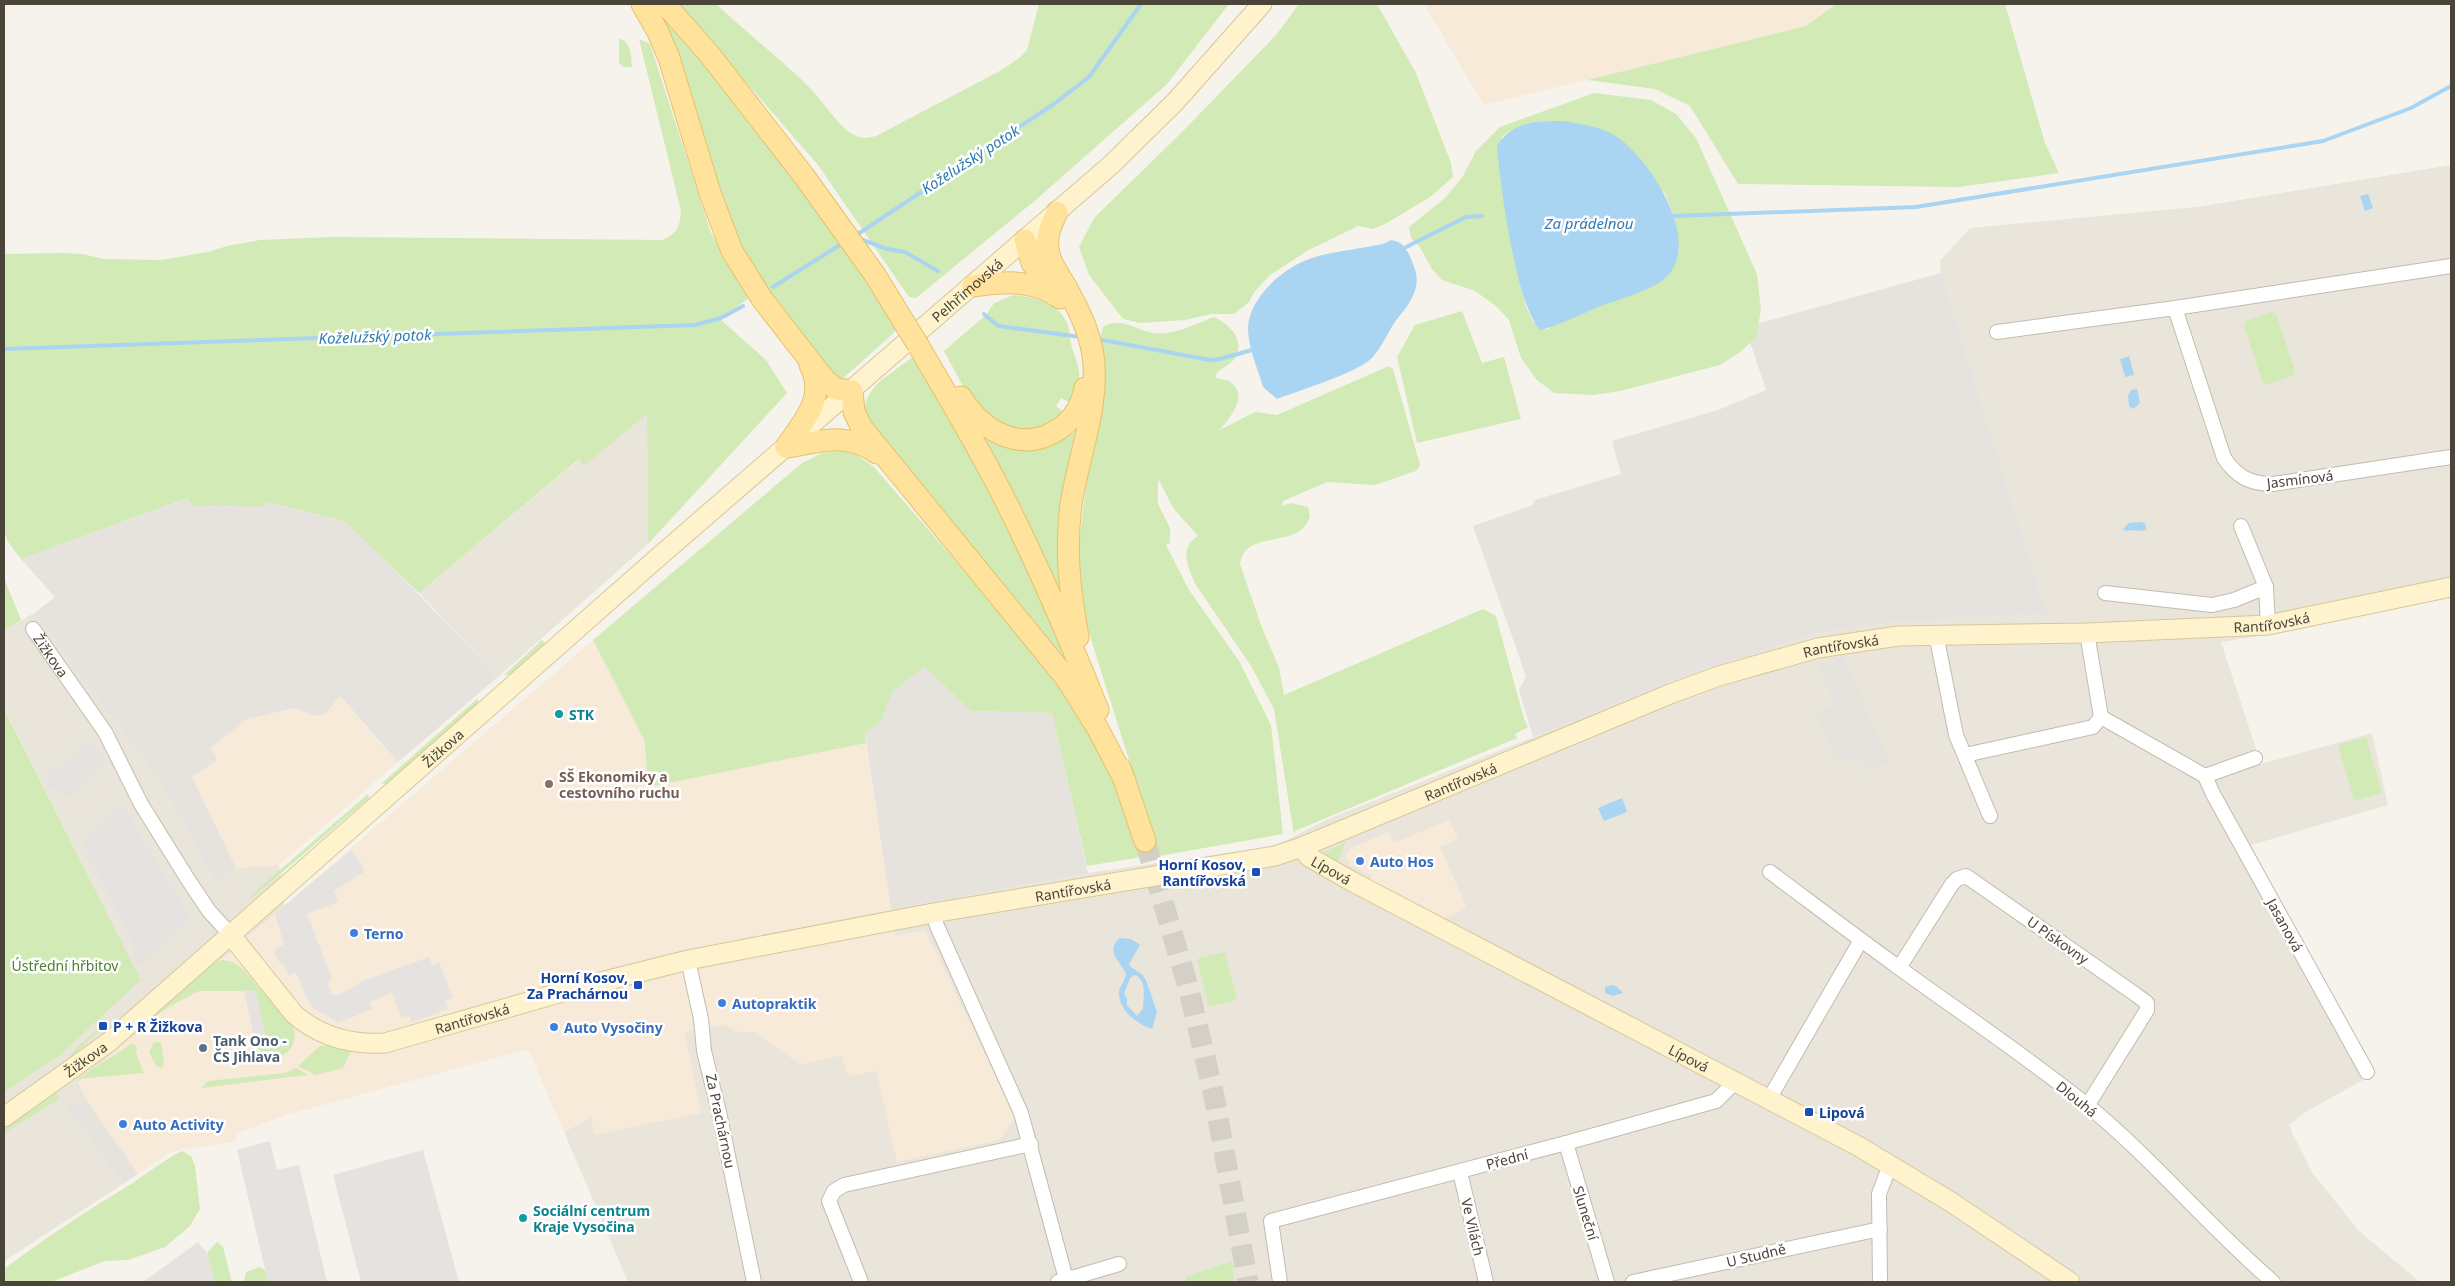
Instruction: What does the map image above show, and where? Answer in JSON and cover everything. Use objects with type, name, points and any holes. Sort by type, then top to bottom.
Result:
[{"type":"main road","points":[[642,4],[658,32],[671,64],[726,239],[751,284],[830,385],[842,391],[852,391],[857,420],[1066,678],[1098,729],[1125,781]]},
{"type":"main road","points":[[665,4],[710,55],[804,176],[875,275],[918,345],[949,387],[975,416],[992,430],[1012,439],[1038,439],[1063,426],[1080,407],[1086,383],[1089,357]]},
{"type":"main road","points":[[1058,212],[1048,234],[1049,254],[1082,330],[1094,383],[1090,415],[1071,504],[1068,541],[1068,575],[1084,675]]},
{"type":"main road","points":[[1025,240],[1039,246],[1049,254]]},
{"type":"main road","points":[[1025,240],[1032,263],[1060,298],[1082,330]]},
{"type":"main road","points":[[973,286],[1026,283],[1040,286],[1060,298]]},
{"type":"main road","points":[[786,447],[810,412],[817,394],[815,375],[804,354]]},
{"type":"main road","points":[[949,387],[1014,516],[1067,631],[1125,781],[1145,841]]},
{"type":"main road","points":[[786,447],[829,439],[850,440],[868,447],[890,462]]},
{"type":"street","name":"Pelhřimovská","points":[[655,560],[1058,212],[1148,130],[1234,38],[1262,4]]},
{"type":"street","points":[[1997,332],[2175,308],[2451,266]]},
{"type":"street","name":"Jasmínová","points":[[2175,308],[2224,458],[2246,480],[2259,484],[2273,484],[2451,457]]},
{"type":"street","points":[[2241,526],[2266,587],[2268,625]]},
{"type":"street","name":"Žižkova","points":[[4,1117],[102,1047],[655,560]]},
{"type":"street","points":[[2105,593],[2212,605],[2234,600],[2266,587]]},
{"type":"street","name":"Rantířovská","points":[[230,934],[302,1022],[331,1036],[368,1044],[404,1039],[573,989],[688,960],[933,913],[1248,862],[1302,847],[1549,743],[1719,676],[1818,648],[1898,636],[1936,634],[2087,633],[2268,625],[2451,587]]},
{"type":"street","name":"Žižkova","points":[[34,629],[105,732],[141,804],[187,878],[209,911],[230,934]]},
{"type":"street","points":[[2087,633],[2101,718]]},
{"type":"street","points":[[1936,634],[1956,735],[1990,816]]},
{"type":"street","points":[[1965,755],[2093,727],[2101,718]]},
{"type":"street","points":[[2101,718],[2205,776],[2255,758]]},
{"type":"street","name":"Jasanová","points":[[2205,776],[2212,794],[2367,1072]]},
{"type":"street","name":"Lípová","points":[[1302,847],[1309,857],[1353,882],[1769,1099],[1890,1165],[1951,1202],[2070,1282]]},
{"type":"street","name":"Dlouhá","points":[[1770,872],[1899,968],[1960,1009],[2087,1106],[2138,1152],[2232,1247],[2272,1282]]},
{"type":"street","name":"U Pískovny","points":[[1899,968],[1952,884],[1957,879],[1966,876],[2135,994],[2147,1004],[2147,1010],[2087,1106]]},
{"type":"street","points":[[933,913],[936,926],[1021,1113],[1031,1144],[1061,1281],[1119,1264]]},
{"type":"street","points":[[1769,1099],[1861,940]]},
{"type":"street","name":"Za Prachárnou","points":[[688,960],[702,1027],[704,1051],[719,1112],[754,1282]]},
{"type":"street","name":"Přední","points":[[1280,1282],[1271,1222],[1716,1101],[1735,1082]]},
{"type":"street","name":"Sluneční","points":[[1566,1143],[1607,1282]]},
{"type":"street","points":[[860,1282],[829,1201],[834,1191],[844,1185],[1031,1144]]},
{"type":"street","points":[[1880,1282],[1879,1194],[1890,1165]]},
{"type":"street","name":"Ve Vilách","points":[[1460,1172],[1486,1282]]},
{"type":"street","name":"U Studně","points":[[1633,1282],[1880,1229]]},
{"type":"shaded area","points":[[1424,4],[1836,4],[1806,26],[1484,105]]},
{"type":"shaded area","points":[[2451,165],[2451,594],[2303,629],[2221,642],[2261,764],[2372,733],[2388,805],[2251,845],[2317,970],[2376,1073],[2307,1111],[2289,1125],[2312,1172],[2359,1231],[2420,1282],[628,1282],[564,1132],[592,1117],[594,1135],[690,1061],[684,1032],[724,1024],[735,1031],[756,1032],[800,1064],[842,1055],[895,936],[891,910],[1088,873],[1275,846],[1326,820],[1698,671],[1814,634],[1895,622],[2047,614],[1941,273],[1940,261],[1970,228],[2197,207]]},
{"type":"shaded area","points":[[1941,273],[2047,614],[1895,622],[1814,634],[1698,671],[1533,737],[1519,690],[1526,676],[1473,526],[1533,505],[1535,500],[1621,474],[1612,441],[1718,410],[1766,390],[1745,327]]},
{"type":"shaded area","points":[[647,413],[648,544],[498,677],[419,593],[580,459],[584,466]]},
{"type":"shaded area","points":[[218,491],[349,522],[498,677],[398,762],[340,696],[325,714],[314,716],[295,708],[247,719],[211,748],[217,760],[192,777],[236,868],[216,882],[162,783],[34,613],[55,597],[21,559],[200,494]]},
{"type":"shaded area","points":[[34,613],[163,783],[216,882],[236,868],[279,865],[285,905],[78,1083],[88,1102],[67,1104],[123,1184],[4,1261],[4,1092],[59,1056],[141,980],[4,708],[4,631]]},
{"type":"shaded area","points":[[593,640],[644,739],[649,787],[866,743],[895,936],[925,930],[1015,1117],[1000,1140],[897,1162],[876,1071],[848,1076],[842,1055],[800,1064],[756,1032],[735,1031],[724,1024],[684,1032],[701,1113],[594,1135],[592,1117],[564,1132],[528,1049],[289,1114],[235,1134],[236,1141],[173,1151],[138,1174],[88,1102],[78,1083]]},
{"type":"shaded area","points":[[1843,655],[1889,761],[1868,770],[1859,759],[1850,758],[1837,763],[1815,715],[1835,705],[1818,665]]},
{"type":"shaded area","points":[[925,667],[971,711],[1052,713],[1088,873],[891,910],[865,733],[881,722],[892,692]]},
{"type":"shaded area","points":[[339,696],[398,762],[279,865],[236,868],[192,777],[216,760],[211,748],[247,719],[295,708],[314,716],[325,714]]},
{"type":"shaded area","points":[[88,741],[107,762],[68,797],[62,790],[48,788],[44,780]]},
{"type":"shaded area","points":[[117,807],[131,819],[191,919],[138,966],[133,956],[134,946],[81,842]]},
{"type":"shaded area","points":[[1449,820],[1458,839],[1440,847],[1467,908],[1443,919],[1382,888],[1370,880],[1371,875],[1351,866],[1346,856],[1349,849],[1388,832],[1394,843]]},
{"type":"shaded area","points":[[351,850],[361,863],[364,872],[334,891],[338,902],[307,914],[332,979],[328,983],[332,995],[338,995],[365,980],[429,957],[432,965],[439,962],[453,998],[445,1001],[448,1009],[412,1022],[409,1015],[402,1018],[392,993],[370,1002],[372,1009],[338,1023],[314,1008],[307,1000],[296,972],[288,975],[284,965],[277,960],[274,950],[284,944],[275,914]]},
{"type":"shaded area","points":[[244,990],[256,991],[265,1034],[254,1037]]},
{"type":"shaded area","points":[[88,1102],[138,1174],[123,1184],[66,1104]]},
{"type":"shaded area","points":[[270,1141],[277,1170],[299,1165],[327,1282],[268,1282],[237,1150]]},
{"type":"shaded area","points":[[423,1150],[459,1282],[361,1282],[333,1175]]},
{"type":"shaded area","points":[[198,1242],[207,1253],[215,1282],[143,1282]]},
{"type":"green space","points":[[678,4],[716,4],[807,85],[842,126],[854,135],[865,138],[876,136],[998,72],[1018,59],[1027,50],[1039,4],[1229,4],[1167,84],[1038,198],[916,298],[909,297],[818,165]]},
{"type":"green space","points":[[1299,4],[1377,4],[1416,73],[1451,163],[1453,177],[1430,197],[1387,223],[1373,229],[1358,226],[1307,251],[1270,275],[1255,291],[1249,302],[1234,314],[1211,314],[1185,320],[1140,323],[1123,319],[1089,275],[1079,247],[1094,218],[1183,131],[1276,35]]},
{"type":"green space","points":[[1836,4],[2005,4],[2045,143],[2059,173],[1959,187],[1738,184],[1690,106],[1655,89],[1587,80],[1806,26]]},
{"type":"green space","points":[[661,15],[694,52],[786,168],[815,207],[897,330],[840,381],[837,381],[780,311],[737,244],[659,17]]},
{"type":"green space","points":[[619,38],[629,46],[632,67],[623,67],[619,63]]},
{"type":"green space","points":[[639,39],[650,44],[711,233],[749,298],[720,319],[766,360],[787,393],[648,544],[647,414],[584,466],[579,459],[419,593],[345,521],[266,502],[265,506],[196,506],[191,505],[188,498],[21,559],[8,542],[4,530],[4,254],[61,253],[83,254],[103,259],[161,260],[260,240],[332,237],[662,240],[677,229],[681,211]]},
{"type":"green space","points":[[1594,93],[1651,100],[1676,114],[1696,138],[1757,274],[1761,310],[1756,338],[1740,352],[1720,365],[1620,391],[1593,395],[1554,393],[1537,380],[1521,358],[1509,320],[1496,306],[1475,291],[1442,280],[1432,269],[1419,246],[1411,238],[1409,227],[1445,198],[1463,176],[1476,151],[1500,127]],"holes":[[[1563,121],[1665,193],[1674,216],[1679,251],[1664,279],[1569,318],[1546,330],[1533,322],[1526,307],[1506,213],[1502,137],[1516,128],[1531,123]]]},
{"type":"green space","points":[[1013,295],[1037,299],[1059,312],[1068,325],[1071,345],[1079,370],[1078,388],[1073,404],[1061,398],[1056,406],[1066,414],[1060,420],[1027,433],[993,424],[964,388],[944,351],[987,314],[994,303]]},
{"type":"green space","points":[[1462,311],[1482,363],[1504,357],[1521,419],[1417,443],[1397,357],[1415,325]]},
{"type":"green space","points":[[2272,312],[2276,314],[2295,371],[2294,375],[2266,385],[2263,383],[2244,326],[2246,321]]},
{"type":"green space","points":[[1214,317],[1230,328],[1237,339],[1238,345],[1235,358],[1219,371],[1215,377],[1229,381],[1236,388],[1238,394],[1236,407],[1220,430],[1255,412],[1277,415],[1389,366],[1393,369],[1420,465],[1416,471],[1375,485],[1327,482],[1283,501],[1282,506],[1291,503],[1308,507],[1310,517],[1305,526],[1297,533],[1249,547],[1243,554],[1240,564],[1261,625],[1279,668],[1284,695],[1483,609],[1496,616],[1524,719],[1528,727],[1515,734],[1517,738],[1295,831],[1294,835],[1274,709],[1251,666],[1196,585],[1188,565],[1186,552],[1188,546],[1198,536],[1174,509],[1158,479],[1158,504],[1170,528],[1170,543],[1166,545],[1189,590],[1239,661],[1271,725],[1283,834],[1159,856],[1081,607],[1077,562],[1084,501],[1102,383],[1100,338],[1103,327],[1109,324],[1122,323],[1153,333],[1168,333]]},
{"type":"green space","points":[[913,357],[937,396],[1009,528],[1079,684],[866,423],[865,411],[871,392],[885,377]]},
{"type":"green space","points":[[1080,429],[1061,596],[985,441],[988,439],[1013,449],[1024,451],[1035,450],[1046,447]]},
{"type":"green space","points":[[849,450],[874,467],[1036,654],[1075,705],[1115,779],[1142,857],[1087,866],[1052,713],[971,711],[925,667],[892,692],[881,722],[865,733],[866,743],[649,787],[644,739],[593,640],[802,463],[822,453]]},
{"type":"green space","points":[[4,578],[21,620],[4,631]]},
{"type":"green space","points":[[542,640],[546,645],[512,675],[504,675]]},
{"type":"green space","points":[[478,698],[478,706],[386,785],[382,783]]},
{"type":"green space","name":"Ústřední hřbitov","points":[[4,709],[141,980],[59,1056],[4,1092]]},
{"type":"green space","points":[[2366,737],[2382,793],[2354,801],[2338,745]]},
{"type":"green space","points":[[368,794],[369,798],[250,900],[253,893]]},
{"type":"green space","points":[[1345,843],[1338,861],[1326,855],[1326,851]]},
{"type":"green space","points":[[1225,952],[1237,1000],[1209,1007],[1197,959]]},
{"type":"green space","points":[[222,960],[233,962],[242,968],[293,1027],[295,1036],[289,1051],[276,1058],[269,1057],[256,1044],[266,1039],[255,991],[199,991],[168,1007],[144,1025],[141,1025],[208,966]]},
{"type":"green space","points":[[100,1027],[102,1028],[67,1061],[75,1049]]},
{"type":"green space","points":[[133,1043],[137,1047],[136,1053],[144,1073],[77,1079]]},
{"type":"green space","points":[[153,1043],[161,1043],[163,1068],[157,1067],[149,1053]]},
{"type":"green space","points":[[334,1045],[352,1049],[343,1068],[316,1075],[298,1066],[320,1046]]},
{"type":"green space","points":[[296,1068],[308,1075],[201,1088],[208,1081],[285,1073]]},
{"type":"green space","points":[[56,1093],[59,1097],[56,1101],[4,1133],[4,1129]]},
{"type":"green space","points":[[182,1151],[191,1156],[195,1166],[200,1209],[189,1227],[165,1247],[128,1260],[105,1261],[51,1282],[4,1282],[4,1269],[66,1225]]},
{"type":"green space","points":[[217,1242],[223,1247],[232,1282],[215,1282],[207,1253]]},
{"type":"green space","points":[[1232,1261],[1234,1282],[1186,1282],[1186,1277]]},
{"type":"green space","points":[[259,1267],[265,1270],[268,1282],[244,1282],[246,1272]]},
{"type":"water","name":"Za prádelnou","points":[[1563,121],[1602,129],[1614,135],[1643,162],[1668,202],[1676,224],[1679,246],[1675,265],[1663,280],[1640,292],[1540,330],[1531,316],[1517,271],[1506,214],[1497,146],[1503,138],[1517,127],[1534,122]]},
{"type":"water","points":[[2368,194],[2373,208],[2365,211],[2360,196]]},
{"type":"water","points":[[1391,240],[1403,245],[1408,252],[1416,272],[1416,287],[1411,300],[1376,353],[1365,364],[1328,381],[1277,399],[1263,387],[1248,336],[1250,316],[1254,305],[1261,295],[1280,276],[1301,262],[1329,254],[1383,244]]},
{"type":"water","points":[[2129,356],[2134,375],[2125,377],[2120,359]]},
{"type":"water","points":[[2137,389],[2140,403],[2133,409],[2129,406],[2128,395],[2131,390]]},
{"type":"water","points":[[2129,523],[2145,523],[2146,530],[2126,531],[2123,529]]},
{"type":"water","points":[[1622,798],[1627,812],[1604,821],[1598,808]]},
{"type":"water","points":[[1120,938],[1131,939],[1140,945],[1129,964],[1142,974],[1146,980],[1157,1012],[1152,1029],[1135,1020],[1122,1006],[1119,991],[1126,974],[1115,956],[1113,947]],"holes":[[[1134,975],[1138,977],[1143,985],[1144,995],[1143,1009],[1137,1016],[1127,1005],[1127,999],[1124,994],[1130,978]]]},
{"type":"water","points":[[1613,985],[1623,993],[1613,996],[1605,993],[1605,987]]},
{"type":"waterway","name":"Koželužský potok","points":[[855,236],[1054,104],[1089,77],[1141,4]]},
{"type":"waterway","points":[[1674,216],[1916,207],[2323,141],[2411,108],[2451,86]]},
{"type":"waterway","points":[[1406,247],[1466,217],[1482,216]]},
{"type":"waterway","points":[[860,239],[887,249],[905,252],[938,271]]},
{"type":"waterway","name":"Koželužský potok","points":[[773,287],[843,243]]},
{"type":"waterway","name":"Koželužský potok","points":[[4,349],[695,325],[721,318],[743,306]]},
{"type":"waterway","points":[[984,314],[998,326],[1081,337]]},
{"type":"waterway","points":[[1097,339],[1210,360],[1252,350]]},
{"type":"tunnel","points":[[1145,841],[1189,990],[1214,1096],[1248,1282]]},
{"type":"place","name":"STK","points":[[559,714]]},
{"type":"place","name":"SŠ Ekonomiky a cestovního ruchu","points":[[549,784]]},
{"type":"place","name":"Auto Hos","points":[[1360,861]]},
{"type":"place","name":"Horní Kosov, Rantířovská","points":[[1256,872]]},
{"type":"place","name":"Terno","points":[[354,933]]},
{"type":"place","name":"Horní Kosov, Za Prachárnou","points":[[638,985]]},
{"type":"place","name":"Autopraktik","points":[[722,1003]]},
{"type":"place","name":"P + R Žižkova","points":[[103,1026]]},
{"type":"place","name":"Auto Vysočiny","points":[[554,1027]]},
{"type":"place","name":"Tank Ono - ČS Jihlava","points":[[203,1048]]},
{"type":"place","name":"Lipová","points":[[1809,1112]]},
{"type":"place","name":"Auto Activity","points":[[123,1124]]},
{"type":"place","name":"Sociální centrum Kraje Vysočina","points":[[523,1218]]}]
